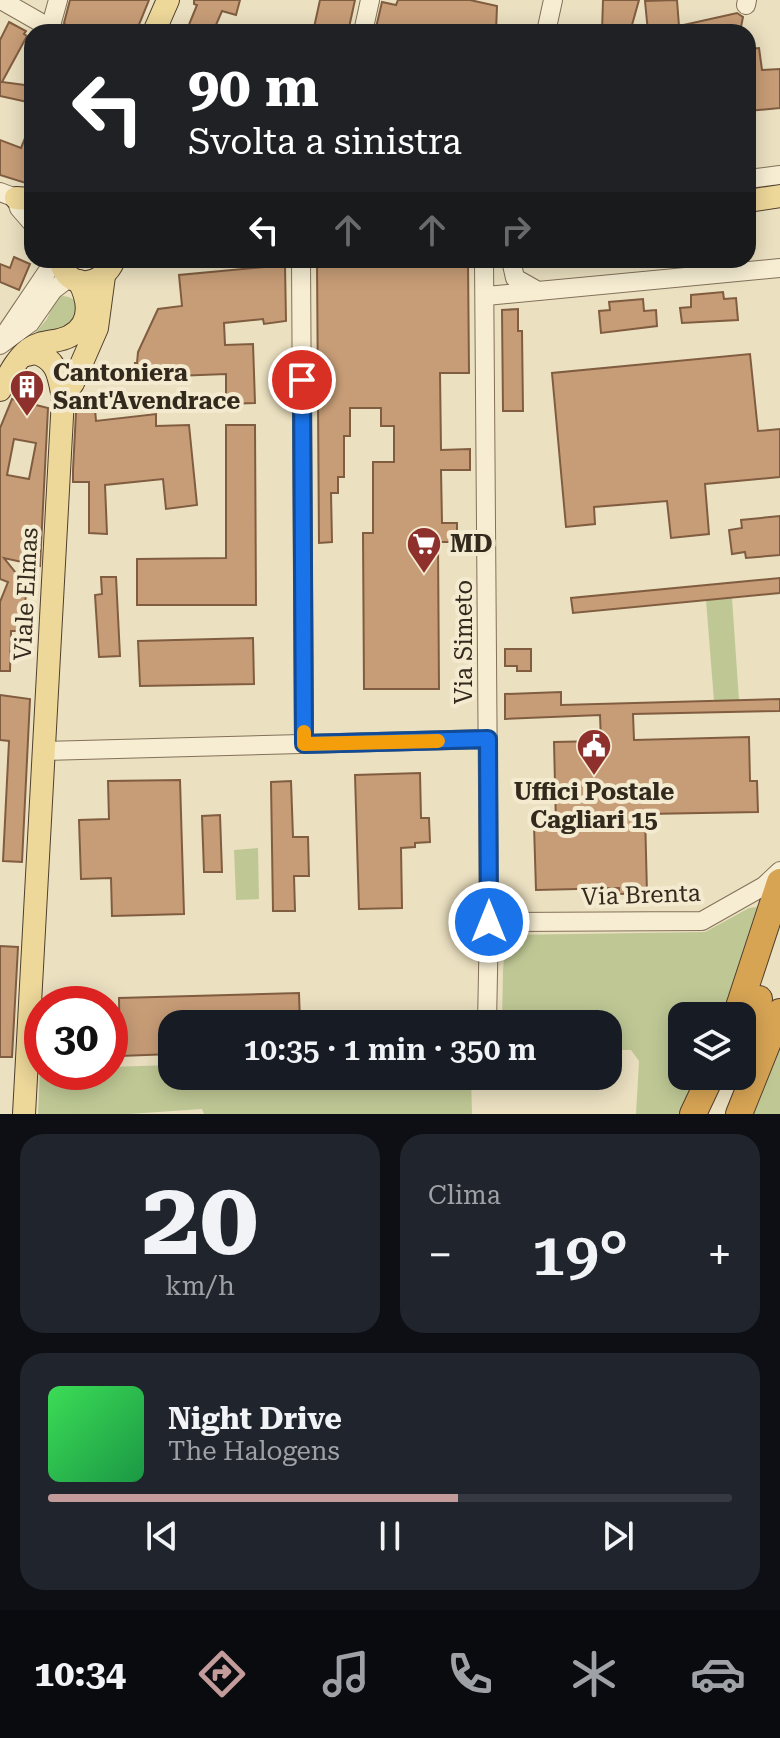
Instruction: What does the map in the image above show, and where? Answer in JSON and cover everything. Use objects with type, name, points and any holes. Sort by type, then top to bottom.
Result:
[{"type":"highway","points":[[741,1002],[780,882]]},
{"type":"highway","points":[[756,1003],[780,935]]},
{"type":"highway","points":[[739,1114],[780,1012]]},
{"type":"highway","points":[[693,1114],[704,1090]]},
{"type":"highway","points":[[712,1114],[722,1090]]},
{"type":"main road","points":[[158,24],[168,0]]},
{"type":"main road","points":[[756,200],[780,196]]},
{"type":"main road","points":[[66,270],[95,281],[109,268]]},
{"type":"main road","name":"Viale Elmas","points":[[24,1114],[63,398],[73,383],[97,328],[109,268]]},
{"type":"main road","points":[[0,390],[22,356],[37,344],[70,336],[79,329],[88,308],[86,295],[66,270]]},
{"type":"main road","points":[[22,356],[35,353],[52,362],[57,368],[63,398]]},
{"type":"street","points":[[1,0],[41,24]]},
{"type":"street","points":[[54,24],[58,0]]},
{"type":"street","points":[[365,24],[370,0]]},
{"type":"street","points":[[548,24],[553,0]]},
{"type":"street","points":[[756,178],[780,175]]},
{"type":"street","points":[[301,268],[304,744]]},
{"type":"street","name":"Via Simeto","points":[[484,268],[487,1010]]},
{"type":"street","points":[[486,296],[505,268]]},
{"type":"street","points":[[512,268],[515,278],[538,291]]},
{"type":"street","points":[[486,296],[780,268]]},
{"type":"street","points":[[0,343],[30,323],[66,270]]},
{"type":"street","points":[[44,751],[488,739]]},
{"type":"street","name":"Via Brenta","points":[[489,922],[702,921],[764,886],[780,871]]},
{"type":"green space","points":[[62,296],[73,299],[79,313],[70,328],[29,340],[47,319],[55,300]]},
{"type":"green space","points":[[732,598],[739,700],[714,701],[706,600]]},
{"type":"green space","points":[[258,848],[259,899],[236,900],[234,850]]},
{"type":"green space","points":[[757,907],[726,1002],[668,1002],[668,1090],[692,1090],[681,1114],[636,1114],[639,1061],[631,1050],[622,1050],[622,1010],[502,1010],[506,935],[705,932],[749,908]]},
{"type":"green space","points":[[780,1046],[780,1114],[752,1114]]},
{"type":"green space","points":[[158,1065],[158,1090],[471,1090],[472,1114],[204,1114],[202,1109],[129,1114],[38,1114],[39,1090],[128,1090],[128,1066]]},
{"type":"building","points":[[70,0],[149,0],[139,24],[64,23]]},
{"type":"building","points":[[194,0],[240,0],[236,15],[222,11],[216,24],[189,24],[197,5]]},
{"type":"building","points":[[320,0],[355,0],[350,24],[315,24]]},
{"type":"building","points":[[398,0],[470,0],[497,6],[496,24],[377,24],[382,2],[396,5]]},
{"type":"building","points":[[603,0],[639,0],[632,24],[602,24]]},
{"type":"building","points":[[677,0],[679,24],[647,24],[645,1]]},
{"type":"building","points":[[737,13],[743,17],[742,24],[688,24]]},
{"type":"building","points":[[9,22],[24,30],[24,42],[2,82],[24,85],[24,101],[0,96],[0,40]]},
{"type":"building","points":[[756,48],[759,48],[762,70],[780,69],[780,108],[756,110]]},
{"type":"building","points":[[0,140],[21,148],[24,141],[24,182],[0,175]]},
{"type":"building","points":[[14,257],[24,261],[24,268],[28,268],[19,290],[0,282],[0,264],[10,268]]},
{"type":"building","points":[[285,268],[286,321],[264,324],[263,319],[224,323],[225,345],[253,344],[255,403],[226,404],[226,374],[137,377],[135,363],[138,352],[158,309],[182,306],[179,275]]},
{"type":"building","points":[[317,268],[468,268],[469,373],[440,373],[441,450],[470,449],[470,470],[441,470],[442,523],[457,523],[457,542],[438,542],[439,689],[364,689],[363,533],[373,533],[373,462],[394,462],[394,426],[381,426],[381,408],[350,408],[350,436],[344,436],[344,477],[338,477],[338,493],[331,493],[332,542],[319,543]]},
{"type":"building","points":[[723,292],[724,299],[736,298],[738,320],[682,323],[680,308],[691,307],[691,295]]},
{"type":"building","points":[[643,299],[644,311],[656,310],[657,326],[601,333],[599,311],[610,310],[609,302]]},
{"type":"building","points":[[518,309],[518,331],[522,331],[523,411],[503,411],[502,310]]},
{"type":"building","points":[[750,354],[758,431],[780,429],[780,477],[705,484],[709,534],[671,538],[667,501],[594,507],[595,524],[566,527],[552,373]]},
{"type":"building","points":[[12,399],[48,408],[40,566],[4,558],[32,593],[26,590],[25,609],[16,631],[11,631],[10,671],[0,671],[0,602],[8,582],[0,579],[0,428]],"holes":[[[14,439],[36,443],[29,479],[7,475]]]},
{"type":"building","points":[[95,409],[96,421],[156,414],[156,426],[189,425],[197,505],[166,509],[163,479],[105,485],[107,534],[89,533],[89,482],[73,482],[73,470],[76,412]]},
{"type":"building","points":[[226,425],[255,425],[256,605],[137,605],[137,559],[226,558]]},
{"type":"building","points":[[780,516],[780,555],[746,558],[745,552],[732,554],[729,530],[742,528],[741,520]]},
{"type":"building","points":[[101,577],[116,577],[120,656],[99,657],[95,595],[102,594]]},
{"type":"building","points":[[780,578],[780,593],[573,613],[571,598]]},
{"type":"building","points":[[253,638],[254,684],[140,686],[138,641]]},
{"type":"building","points":[[505,649],[531,649],[531,671],[517,671],[517,666],[505,666]]},
{"type":"building","points":[[561,692],[561,705],[780,699],[780,711],[633,714],[634,740],[749,737],[750,781],[757,781],[758,812],[645,814],[647,893],[619,894],[619,888],[536,890],[534,825],[556,825],[554,742],[601,741],[600,715],[505,719],[505,694]]},
{"type":"building","points":[[0,695],[30,699],[22,862],[3,861],[9,741],[0,740]]},
{"type":"building","points":[[420,773],[421,818],[429,818],[430,842],[401,848],[402,908],[359,909],[355,775]]},
{"type":"building","points":[[180,780],[184,914],[112,916],[111,878],[81,879],[79,820],[109,819],[108,781]]},
{"type":"building","points":[[291,781],[293,837],[308,837],[309,876],[294,876],[295,911],[273,911],[271,782]]},
{"type":"building","points":[[220,815],[222,872],[204,872],[202,816]]},
{"type":"building","points":[[0,946],[18,947],[12,1057],[0,1057]]},
{"type":"building","points":[[299,993],[300,1010],[158,1010],[158,1055],[128,1056],[128,998]]},
{"type":"slow traffic","points":[[304,732],[304,744],[438,741]]},
{"type":"place","name":"Cantoniera Sant'Avendrace","points":[[27,418]]},
{"type":"place","name":"MD","points":[[424,575]]},
{"type":"place","name":"Uffici Postale Cagliari 15","points":[[594,777]]},
{"type":"route","points":[[302,380],[304,744],[488,739],[489,922]]}]
